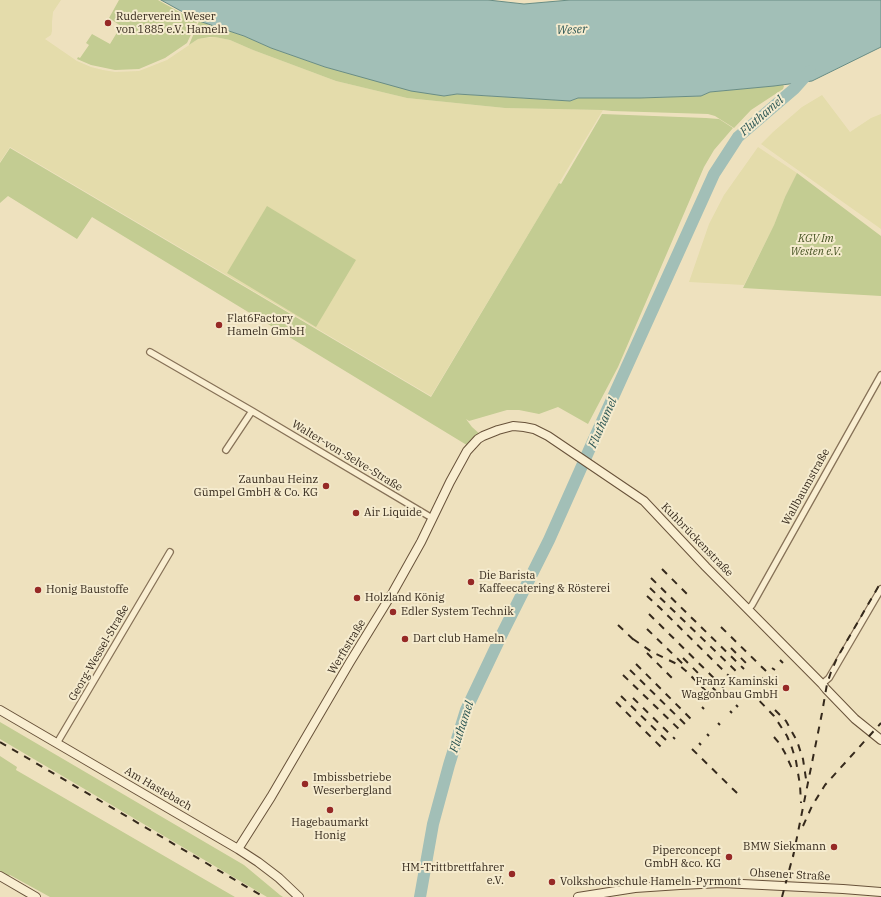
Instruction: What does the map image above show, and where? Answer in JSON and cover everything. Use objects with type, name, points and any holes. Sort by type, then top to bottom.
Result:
[{"type":"street","name":"Walter-von-Selve-Straße","points":[[150,352],[432,518]]},
{"type":"street","name":"Wallbaumstraße","points":[[748,609],[752,605],[881,375]]},
{"type":"street","points":[[226,450],[252,411]]},
{"type":"street","name":"Kuhbrückenstraße","points":[[467,451],[478,439],[498,430],[514,426],[534,429],[548,436],[579,456],[644,501],[706,567],[822,684],[826,690],[855,718],[881,740]]},
{"type":"street","name":"Werftstraße","points":[[238,849],[271,797],[393,592],[421,542],[467,451]]},
{"type":"street","name":"Georg-Wessel-Straße","points":[[57,743],[170,552]]},
{"type":"street","points":[[822,684],[829,678],[881,590]]},
{"type":"street","name":"Am Hastebach","points":[[0,710],[238,849],[279,878],[299,897]]},
{"type":"street","points":[[0,876],[36,897]]},
{"type":"street","name":"Ohsener Straße","points":[[578,897],[635,888],[722,883],[881,892]]},
{"type":"shaded area","points":[[0,0],[61,0],[53,12],[51,35],[45,39],[77,61],[103,70],[115,72],[139,71],[167,60],[198,39],[215,37],[230,40],[336,81],[407,98],[505,108],[603,110],[431,396],[10,147],[0,162]]},
{"type":"shaded area","points":[[822,95],[850,132],[871,118],[881,114],[881,229],[761,144],[802,107]]},
{"type":"shaded area","points":[[758,147],[797,173],[785,197],[774,225],[744,285],[689,282],[709,224],[724,195]]},
{"type":"green space","points":[[119,0],[158,0],[197,22],[187,43],[165,58],[139,69],[115,70],[91,65],[77,59],[78,57],[80,58],[89,45],[86,43],[92,34],[110,44],[121,26],[109,18]]},
{"type":"green space","points":[[199,21],[244,36],[271,48],[325,67],[444,96],[457,94],[570,101],[578,98],[701,96],[710,92],[784,86],[783,89],[751,110],[734,128],[715,116],[708,114],[505,108],[407,98],[336,81],[230,40],[210,37],[198,39],[189,45]]},
{"type":"green space","points":[[602,114],[719,119],[733,128],[714,150],[704,167],[618,367],[588,424],[558,407],[539,414],[519,410],[507,410],[469,421],[466,419],[482,436],[470,447],[92,217],[77,239],[8,196],[0,203],[0,163],[10,148],[431,397]]},
{"type":"green space","name":"KGV Im Westen e.V.","points":[[797,173],[881,236],[881,296],[743,288],[774,225],[785,197]]},
{"type":"green space","points":[[267,206],[356,260],[316,327],[227,273]]},
{"type":"green space","points":[[0,722],[244,865],[283,897],[267,897],[0,739]]},
{"type":"green space","points":[[0,756],[17,767],[16,770],[235,897],[50,897],[10,875],[6,880],[0,876]]},
{"type":"water","name":"Weser","points":[[161,0],[488,0],[524,4],[570,0],[881,0],[881,47],[812,81],[710,92],[701,96],[578,98],[570,101],[457,94],[444,96],[411,91],[325,67],[271,48],[244,36],[199,21]]},
{"type":"waterway","name":"Fluthamel","points":[[420,897],[433,824],[466,710],[549,540],[714,174],[738,137],[794,89],[810,71]]},
{"type":"railway","points":[[662,569],[689,596]]},
{"type":"railway","points":[[651,578],[744,669]]},
{"type":"railway","points":[[793,857],[827,684],[837,658],[881,582]]},
{"type":"railway","points":[[650,588],[739,674]]},
{"type":"railway","points":[[647,596],[733,680]]},
{"type":"railway","points":[[649,614],[725,689]]},
{"type":"railway","points":[[618,625],[636,642]]},
{"type":"railway","points":[[721,627],[770,675]]},
{"type":"railway","points":[[647,629],[684,665]]},
{"type":"railway","points":[[633,639],[652,652],[679,665],[714,699]]},
{"type":"railway","points":[[731,648],[748,665]]},
{"type":"railway","points":[[647,653],[674,680]]},
{"type":"railway","points":[[683,658],[719,694]]},
{"type":"railway","points":[[780,660],[783,663]]},
{"type":"railway","points":[[636,664],[693,721]]},
{"type":"railway","points":[[630,670],[687,726]]},
{"type":"railway","points":[[623,675],[682,732]]},
{"type":"railway","points":[[750,691],[774,716],[787,736],[796,761],[801,803]]},
{"type":"railway","points":[[621,696],[670,744]]},
{"type":"railway","points":[[633,698],[675,739]]},
{"type":"railway","points":[[616,702],[664,750]]},
{"type":"railway","points":[[775,710],[786,721],[797,741],[803,759],[806,779]]},
{"type":"railway","points":[[803,826],[812,806],[825,785],[881,723]]},
{"type":"railway","points":[[774,737],[780,744],[794,773]]},
{"type":"railway","points":[[0,742],[264,897]]},
{"type":"railway","points":[[692,749],[738,794]]},
{"type":"railway","points":[[782,897],[794,852]]},
{"type":"place","name":"Ruderverein Weser von 1885 e.V. Hameln","points":[[108,23]]},
{"type":"place","name":"Flat6Factory Hameln GmbH","points":[[219,325]]},
{"type":"place","name":"Zaunbau Heinz Gümpel GmbH & Co. KG","points":[[326,486]]},
{"type":"place","name":"Air Liquide","points":[[356,513]]},
{"type":"place","name":"Die Barista Kaffeecatering & Rösterei","points":[[471,582]]},
{"type":"place","name":"Honig Baustoffe","points":[[38,590]]},
{"type":"place","name":"Holzland König","points":[[357,598]]},
{"type":"place","name":"Edler System Technik","points":[[393,612]]},
{"type":"place","name":"Dart club Hameln","points":[[405,639]]},
{"type":"place","name":"Franz Kaminski Waggonbau GmbH","points":[[786,688]]},
{"type":"place","name":"Imbissbetriebe Weserbergland","points":[[305,784]]},
{"type":"place","name":"Hagebaumarkt Honig","points":[[330,810]]},
{"type":"place","name":"BMW Siekmann","points":[[834,847]]},
{"type":"place","name":"Piperconcept GmbH &co. KG","points":[[729,857]]},
{"type":"place","name":"HM-Trittbrettfahrer e.V.","points":[[512,874]]},
{"type":"place","name":"Volkshochschule Hameln-Pyrmont","points":[[552,882]]}]
